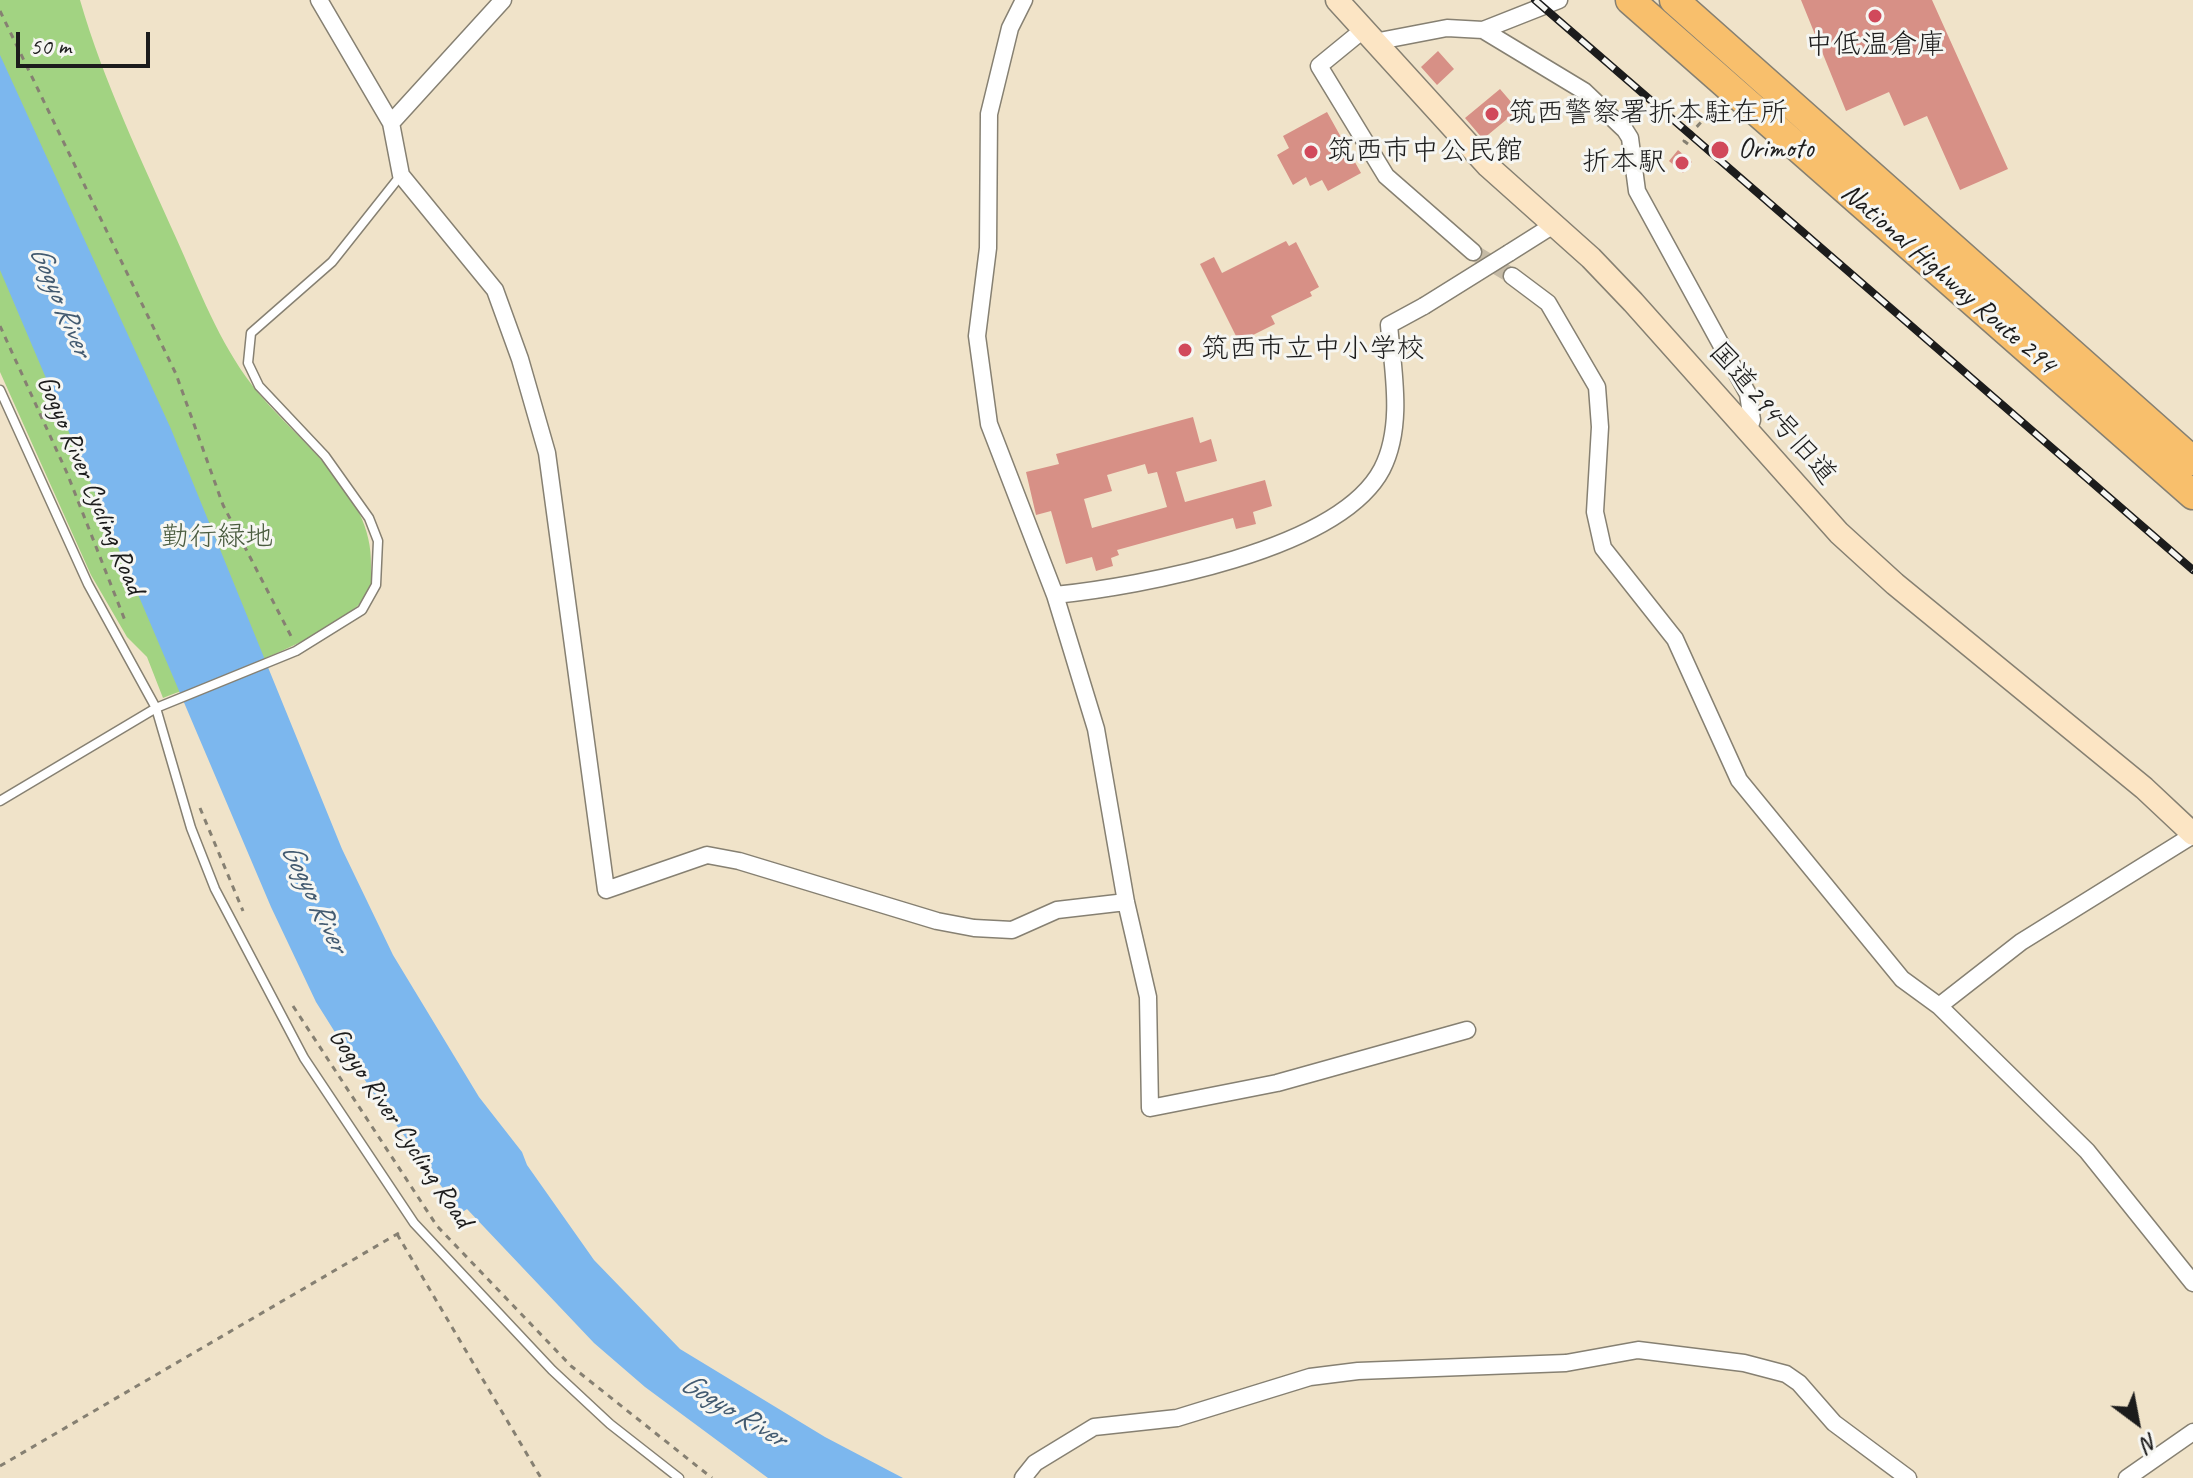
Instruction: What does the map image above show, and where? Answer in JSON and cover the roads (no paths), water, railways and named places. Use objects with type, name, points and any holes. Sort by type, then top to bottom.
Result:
[{"type":"highway","name":"National Highway Route 294","points":[[1630,0],[2193,495]]},
{"type":"highway","name":"National Highway Route 294","points":[[1674,0],[2193,461]]},
{"type":"street","points":[[319,0],[391,123],[401,175],[495,290],[543,440],[561,541],[606,890],[707,855],[739,861],[937,921],[974,928],[1012,930],[1057,910],[1126,902]]},
{"type":"street","points":[[391,123],[503,0]]},
{"type":"street","points":[[1024,0],[1010,28],[989,114],[988,248],[977,336],[989,424],[1055,595],[1096,729],[1126,902],[1148,997],[1150,1108],[1277,1083],[1467,1030]]},
{"type":"street","name":"国道294号旧道","points":[[1337,0],[1488,166],[1555,224],[1633,302],[1839,533],[1895,584],[2144,788],[2193,835]]},
{"type":"street","points":[[1473,252],[1386,176],[1319,66],[1369,36],[1447,28],[1483,30],[1559,0]]},
{"type":"street","points":[[1483,30],[1584,91],[1625,130],[1630,138],[1637,191],[1748,394],[1752,420],[1748,431]]},
{"type":"street","points":[[1055,595],[1121,588],[1190,572],[1282,541],[1346,510],[1382,470],[1396,426],[1389,325],[1555,224]]},
{"type":"street","points":[[1512,276],[1548,303],[1597,387],[1600,427],[1595,512],[1603,548],[1675,639],[1739,780],[1902,979],[1939,1006],[2087,1151],[2193,1283]]},
{"type":"street","points":[[1939,1006],[2021,942],[2193,835]]},
{"type":"street","points":[[1023,1478],[1035,1463],[1094,1427],[1177,1418],[1310,1377],[1358,1371],[1566,1363],[1638,1350],[1744,1363],[1786,1374],[1799,1383],[1834,1423],[1908,1478]]},
{"type":"street","points":[[2127,1478],[2193,1432]]},
{"type":"lane","points":[[0,801],[160,707],[295,652],[362,610],[376,585],[378,541],[369,518],[353,490],[325,456],[259,386],[248,363],[251,333],[332,262],[401,175]]},
{"type":"lane","points":[[0,390],[88,584],[160,707],[191,828],[215,889],[304,1058],[414,1223],[552,1370],[610,1424],[679,1478]]},
{"type":"water","name":"Gogyo River","points":[[0,55],[171,429],[342,849],[393,955],[479,1097],[522,1152],[527,1165],[594,1260],[680,1349],[825,1437],[903,1478],[768,1478],[645,1387],[594,1343],[467,1209],[461,1213],[375,1096],[316,1002],[271,907],[0,270]]},
{"type":"tunnel","points":[[1473,252],[1512,276]]},
{"type":"railway","points":[[1535,0],[2193,570]]},
{"type":"place","name":"中低温倉庫","points":[[1875,16]]},
{"type":"place","name":"筑西警察署折本駐在所","points":[[1492,114]]},
{"type":"place","name":"Orimoto","points":[[1720,150]]},
{"type":"place","name":"筑西市中公民館","points":[[1311,152]]},
{"type":"place","name":"折本駅","points":[[1682,163]]},
{"type":"place","name":"筑西市立中小学校","points":[[1185,350]]},
{"type":"park label","name":"勤行緑地","points":[[217,538]]}]
